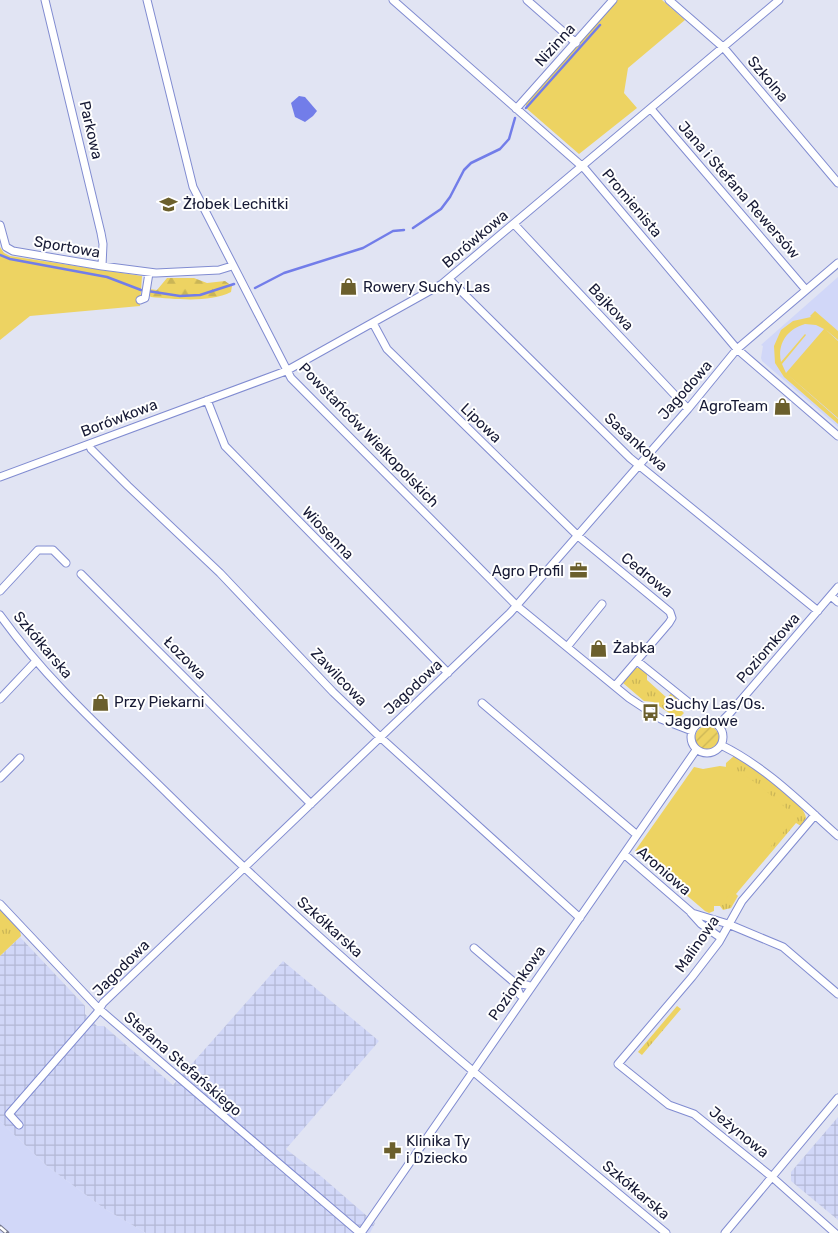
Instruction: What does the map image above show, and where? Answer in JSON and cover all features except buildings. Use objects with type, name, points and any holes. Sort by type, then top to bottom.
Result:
[{"type":"street","name":"Parkowa","points":[[45,0],[104,244],[102,266]]},
{"type":"street","name":"Powstańców Wielkopolskich","points":[[147,0],[190,178],[196,195],[286,371],[517,606],[651,713],[692,732]]},
{"type":"street","name":"Promienista","points":[[393,0],[582,166],[737,349],[838,436]]},
{"type":"street","points":[[527,0],[576,43]]},
{"type":"street","name":"Nizinna","points":[[516,109],[613,0]]},
{"type":"street","name":"Szkolna","points":[[669,0],[724,48],[838,183]]},
{"type":"street","name":"Borówkowa","points":[[0,477],[286,371],[448,279],[780,0]]},
{"type":"street","name":"Jana i Stefana Rewersów","points":[[651,109],[806,290]]},
{"type":"street","name":"Bajkowa","points":[[514,224],[688,408]]},
{"type":"street","name":"Sportowa","points":[[0,225],[5,244],[11,251],[148,272],[219,270],[232,266]]},
{"type":"street","name":"Jagodowa","points":[[19,1125],[9,1114],[97,1013],[105,1001],[517,606],[732,358],[737,349],[838,263]]},
{"type":"street","points":[[142,298],[148,272]]},
{"type":"street","name":"Sasankowa","points":[[448,279],[639,465],[818,611]]},
{"type":"street","name":"Lipowa","points":[[372,323],[393,355],[578,536]]},
{"type":"street","name":"Wiosenna","points":[[207,400],[221,440],[225,446],[448,673]]},
{"type":"street","name":"Zawilcowa","points":[[89,444],[91,449],[128,486],[220,573],[333,692],[580,918]]},
{"type":"street","name":"Cedrowa","points":[[578,536],[670,612],[672,618],[615,686]]},
{"type":"street","points":[[0,591],[38,550],[53,550],[66,563]]},
{"type":"street","name":"Łozowa","points":[[81,574],[311,804]]},
{"type":"street","name":"Poziomkowa","points":[[718,725],[838,587]]},
{"type":"street","points":[[831,596],[838,602]]},
{"type":"street","points":[[567,647],[602,604]]},
{"type":"street","name":"Szkółkarska","points":[[0,615],[35,662],[243,868],[473,1071],[666,1233]]},
{"type":"street","points":[[637,661],[693,706]]},
{"type":"street","points":[[0,699],[35,662]]},
{"type":"street","points":[[482,703],[637,834]]},
{"type":"street","points":[[713,722],[718,725],[723,736],[718,749],[710,754],[696,750],[690,740],[692,732],[698,724],[713,722]]},
{"type":"street","points":[[721,745],[760,767],[838,836]]},
{"type":"street","name":"Poziomkowa","points":[[361,1233],[696,750]]},
{"type":"street","points":[[0,778],[20,758]]},
{"type":"street","name":"Malinowa","points":[[618,1064],[692,977],[721,938],[742,900],[815,815]]},
{"type":"street","name":"Aroniowa","points":[[624,854],[692,913],[728,924],[783,947],[838,994]]},
{"type":"street","name":"Stefana Stefańskiego","points":[[0,904],[99,1009],[361,1233]]},
{"type":"street","name":"Aroniowa","points":[[687,909],[701,924],[721,938]]},
{"type":"street","points":[[474,948],[515,983],[520,995],[524,998]]},
{"type":"street","points":[[515,983],[527,985],[531,988]]},
{"type":"street","name":"Jeżynowa","points":[[618,1064],[669,1105],[694,1114],[772,1177],[835,1233]]},
{"type":"street","points":[[725,1233],[838,1098]]},
{"type":"shaded area","points":[[838,277],[838,427],[762,361],[763,346],[761,345]]},
{"type":"shaded area","points":[[20,937],[85,1006],[85,1014],[97,1026],[104,1026],[173,1085],[283,961],[379,1041],[286,1149],[375,1223],[370,1233],[146,1233],[105,1209],[47,1166],[0,1121],[0,956]]},
{"type":"shaded area","points":[[838,1117],[838,1220],[791,1181],[791,1172]]},
{"type":"shaded area","points":[[0,1121],[47,1166],[105,1209],[146,1233],[0,1233]]},
{"type":"green space","points":[[617,0],[662,0],[685,20],[628,68],[624,93],[637,108],[579,154],[526,108],[526,103]]},
{"type":"green space","points":[[0,247],[4,253],[10,256],[142,276],[140,306],[30,316],[0,340]]},
{"type":"green space","points":[[167,278],[194,278],[207,283],[225,281],[232,286],[231,292],[203,299],[171,299],[148,295],[149,289],[157,290]]},
{"type":"green space","points":[[815,311],[838,331],[838,340],[825,329],[838,341],[838,418],[787,374],[838,419],[838,424],[784,377],[775,363],[774,346],[781,330],[793,321],[810,316]],"holes":[[[805,324],[816,325],[824,329],[786,373],[782,364],[806,335],[781,362],[782,343],[788,333]]]},
{"type":"green space","points":[[635,668],[642,668],[647,672],[647,680],[667,698],[672,692],[679,698],[679,708],[684,713],[678,719],[653,702],[644,701],[623,683]]},
{"type":"green space","points":[[707,726],[716,729],[719,738],[716,747],[707,750],[698,747],[695,738],[698,729]]},
{"type":"green space","points":[[734,756],[764,775],[787,793],[797,802],[806,818],[801,826],[796,823],[736,894],[738,896],[731,908],[723,910],[720,906],[726,763]]},
{"type":"green space","points":[[720,766],[730,768],[750,779],[796,817],[720,906],[714,906],[714,911],[709,913],[635,851],[694,767],[703,769]]},
{"type":"green space","points":[[0,909],[20,931],[21,936],[0,956]]},
{"type":"green space","points":[[677,1006],[681,1009],[642,1055],[638,1052]]},
{"type":"water","points":[[299,96],[305,97],[317,111],[305,122],[295,117],[291,103]]},
{"type":"waterway","points":[[526,108],[600,25]]},
{"type":"waterway","points":[[413,228],[441,209],[450,197],[464,170],[471,163],[500,149],[509,139],[515,118]]},
{"type":"waterway","points":[[255,288],[284,273],[363,248],[393,231],[404,230]]},
{"type":"waterway","points":[[0,255],[10,259],[107,277],[141,290],[180,296],[200,295],[234,284]]},
{"type":"railway","points":[[0,1227],[7,1233]]},
{"type":"place","name":"Żłobek Lechitki","points":[[169,204]]},
{"type":"place","name":"Rowery Suchy Las","points":[[349,287]]},
{"type":"place","name":"AgroTeam","points":[[782,406]]},
{"type":"place","name":"Agro Profil","points":[[578,571]]},
{"type":"place","name":"Żabka","points":[[599,648]]},
{"type":"place","name":"Przy Piekarni","points":[[100,702]]},
{"type":"place","name":"Suchy Las/Os. Jagodowe","points":[[651,713]]},
{"type":"place","name":"Klinika Ty i Dziecko","points":[[392,1150]]}]
